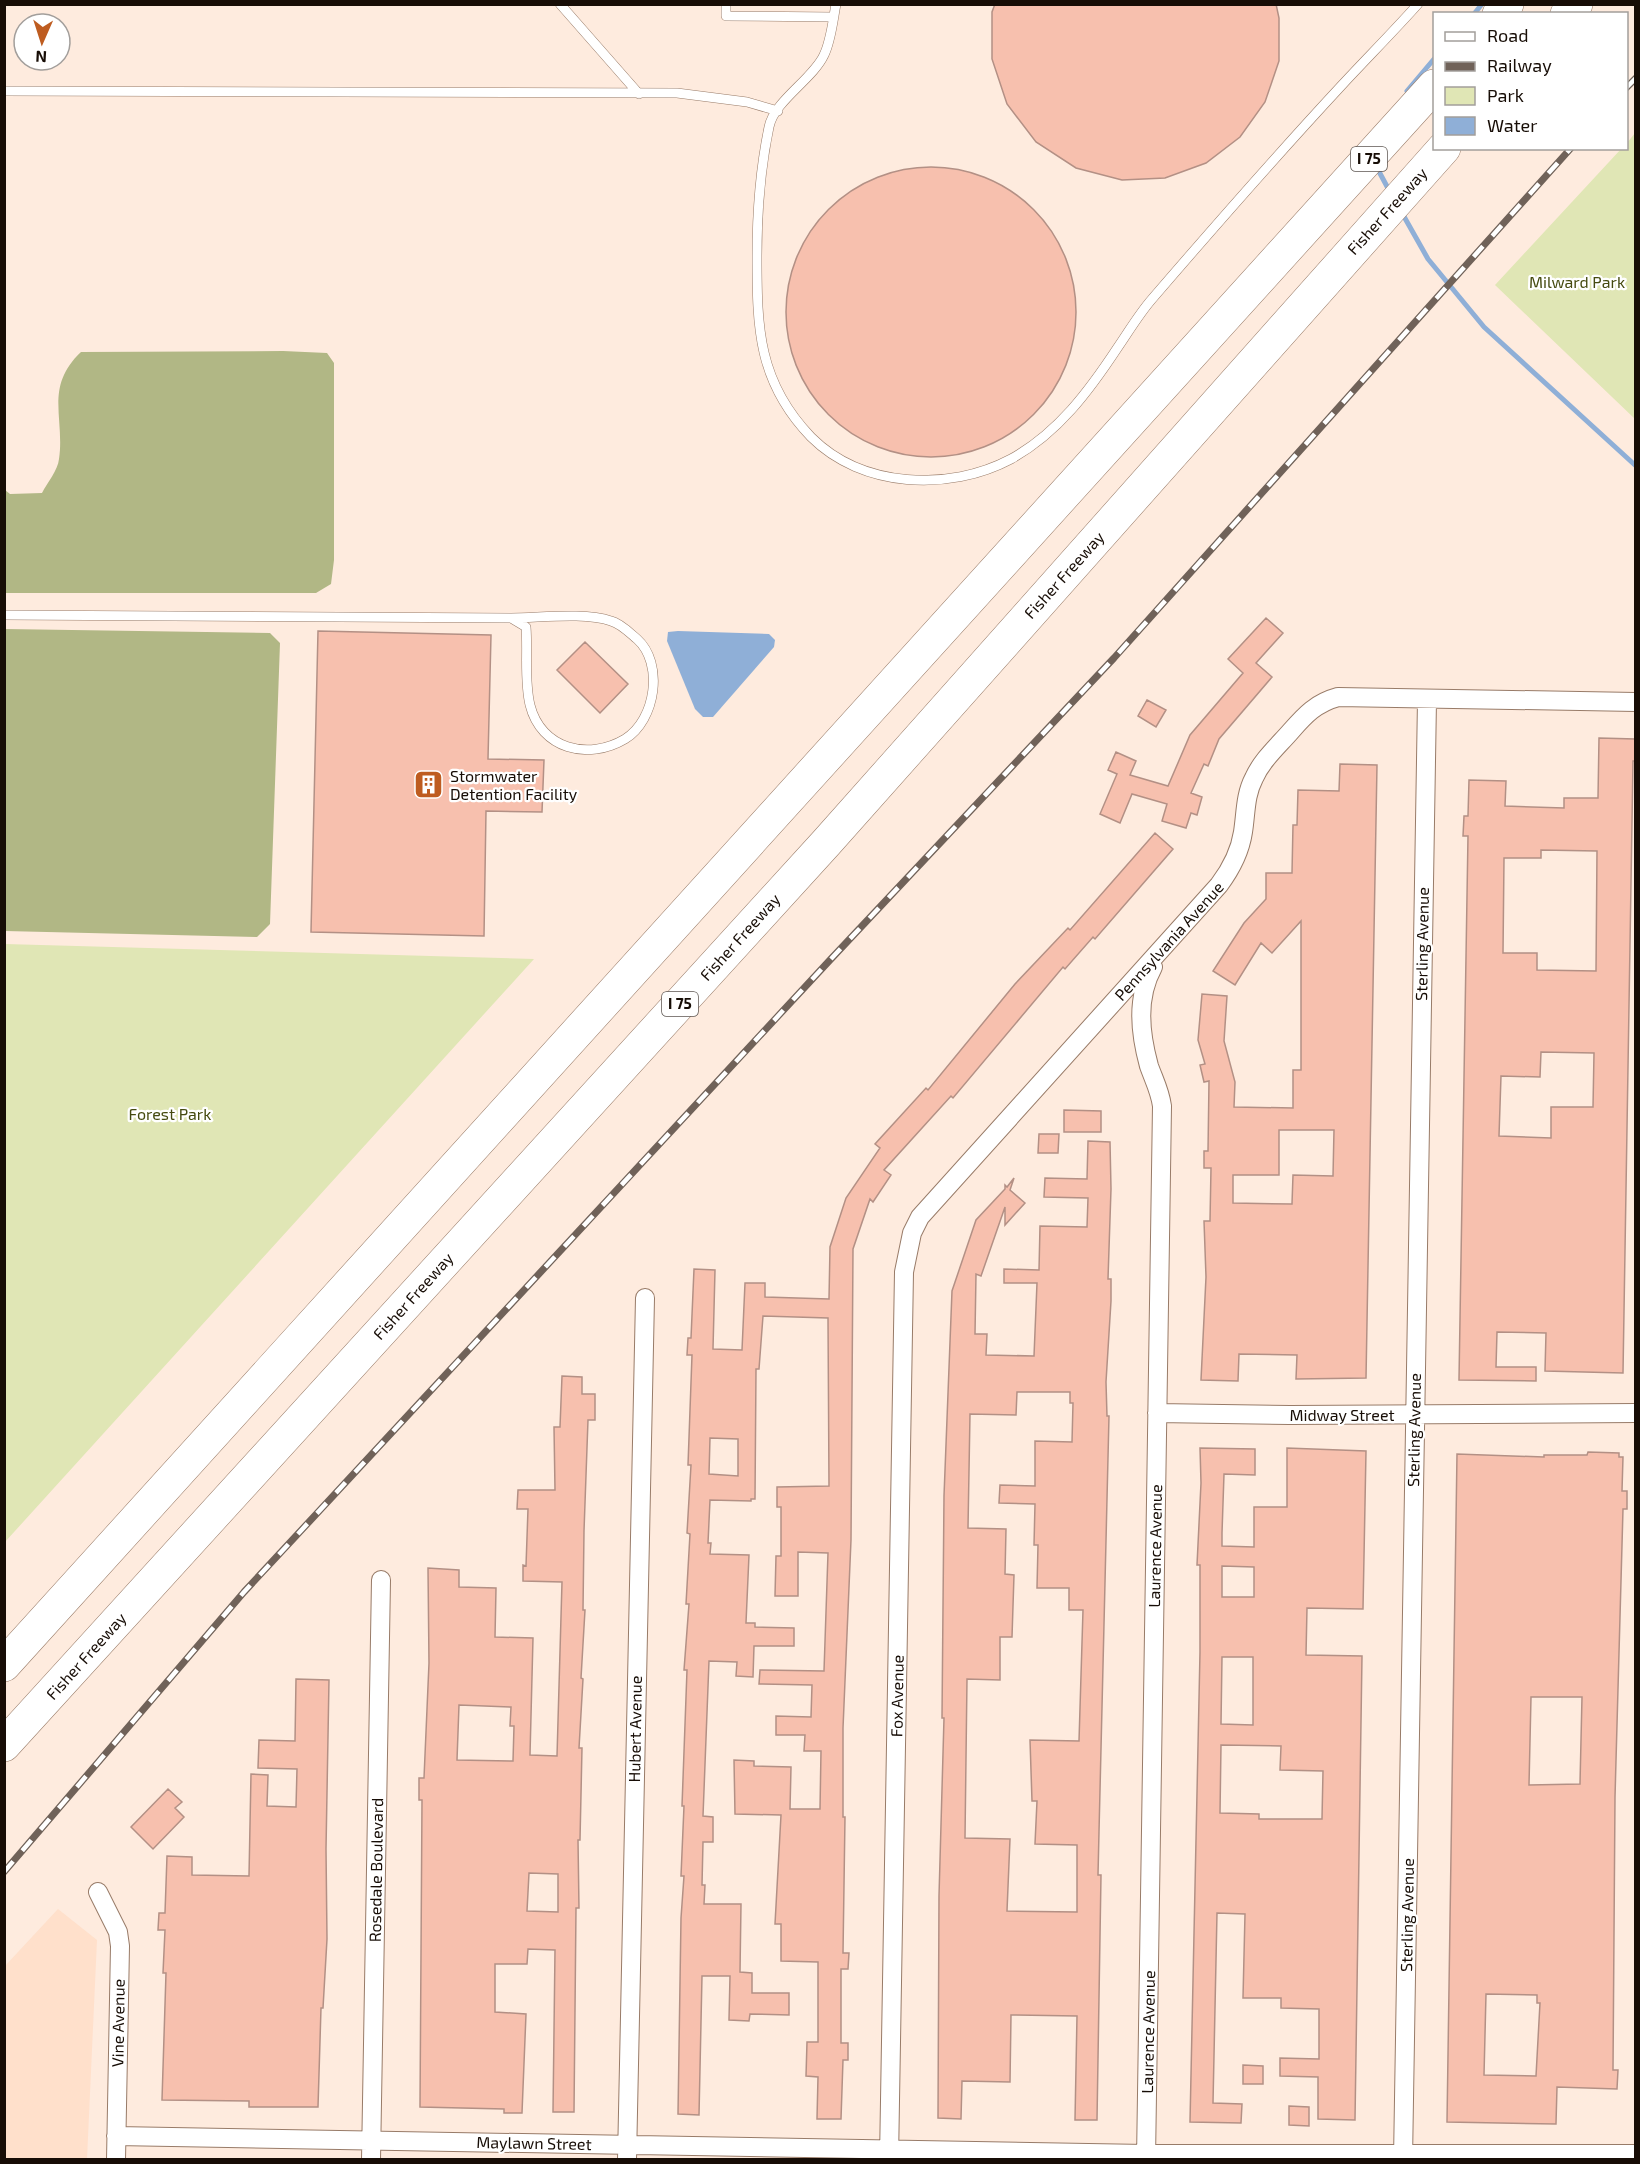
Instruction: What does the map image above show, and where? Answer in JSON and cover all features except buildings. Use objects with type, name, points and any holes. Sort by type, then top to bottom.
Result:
[{"type":"highway","name":"I 75","points":[[4,1665],[1433,87]]},
{"type":"highway","name":"Fisher Freeway","points":[[4,1745],[826,843],[1346,255],[1442,150]]},
{"type":"street","name":"Pennsylvania Avenue","points":[[912,1233],[928,1205],[1169,942],[1228,874],[1241,844],[1246,801],[1254,778],[1267,758],[1311,709],[1323,701],[1338,697],[1635,702]]},
{"type":"street","name":"Sterling Avenue","points":[[1403,2158],[1426,700]]},
{"type":"street","name":"Laurence Avenue","points":[[1146,2157],[1162,1106],[1144,1045],[1140,1018],[1144,988],[1151,969],[1169,942]]},
{"type":"street","name":"Fox Avenue","points":[[889,2155],[903,1284],[905,1258],[912,1233]]},
{"type":"street","name":"Hubert Avenue","points":[[627,2152],[645,1298]]},
{"type":"street","name":"Midway Street","points":[[1157,1413],[1635,1413]]},
{"type":"street","name":"Rosedale Boulevard","points":[[371,2160],[381,1580]]},
{"type":"street","name":"Vine Avenue","points":[[98,1892],[118,1932],[120,1946],[116,2160]]},
{"type":"street","name":"Maylawn Street","points":[[116,2136],[371,2139],[627,2152],[1403,2158],[1635,2154]]},
{"type":"lane","points":[[560,4],[639,94]]},
{"type":"lane","points":[[726,4],[726,16],[833,17]]},
{"type":"lane","points":[[836,4],[824,56],[770,121],[757,203],[757,325],[771,379],[803,428],[826,451],[870,473],[909,480],[948,479],[985,470],[1010,459],[1042,439],[1068,415],[1103,370],[1148,303],[1341,86],[1418,4]]},
{"type":"lane","points":[[4,91],[639,94],[706,96],[747,102],[778,111]]},
{"type":"lane","points":[[4,615],[511,618],[613,621],[646,647],[653,669],[652,698],[642,720],[626,739],[604,747],[579,750],[560,746],[544,732],[530,706],[526,627],[511,618]]},
{"type":"shaded area","points":[[58,1909],[97,1940],[87,2159],[5,2159],[5,1966]]},
{"type":"green space","name":"Milward Park","points":[[1635,133],[1635,419],[1495,285],[1620,150],[1628,150],[1628,142]]},
{"type":"green space","points":[[283,351],[327,353],[334,363],[334,560],[331,584],[316,593],[5,593],[5,490],[10,494],[42,493],[54,472],[58,463],[60,444],[59,390],[70,365],[81,352]]},
{"type":"green space","points":[[5,629],[270,633],[280,643],[270,924],[257,937],[5,931]]},
{"type":"green space","name":"Forest Park","points":[[4,944],[534,959],[5,1542]]},
{"type":"water","points":[[668,632],[769,634],[775,640],[774,647],[713,717],[703,717],[695,709],[667,641]]},
{"type":"waterway","points":[[1476,12],[1482,4]]},
{"type":"waterway","points":[[1407,91],[1433,60]]},
{"type":"waterway","points":[[1376,166],[1390,192]]},
{"type":"waterway","points":[[1402,213],[1428,259],[1484,327],[1636,466]]},
{"type":"railway","points":[[1628,86],[1636,78]]},
{"type":"railway","points":[[4,1872],[244,1592],[830,960],[1114,658],[1569,150]]},
{"type":"place","name":"Stormwater Detention Facility","points":[[429,785]]}]
